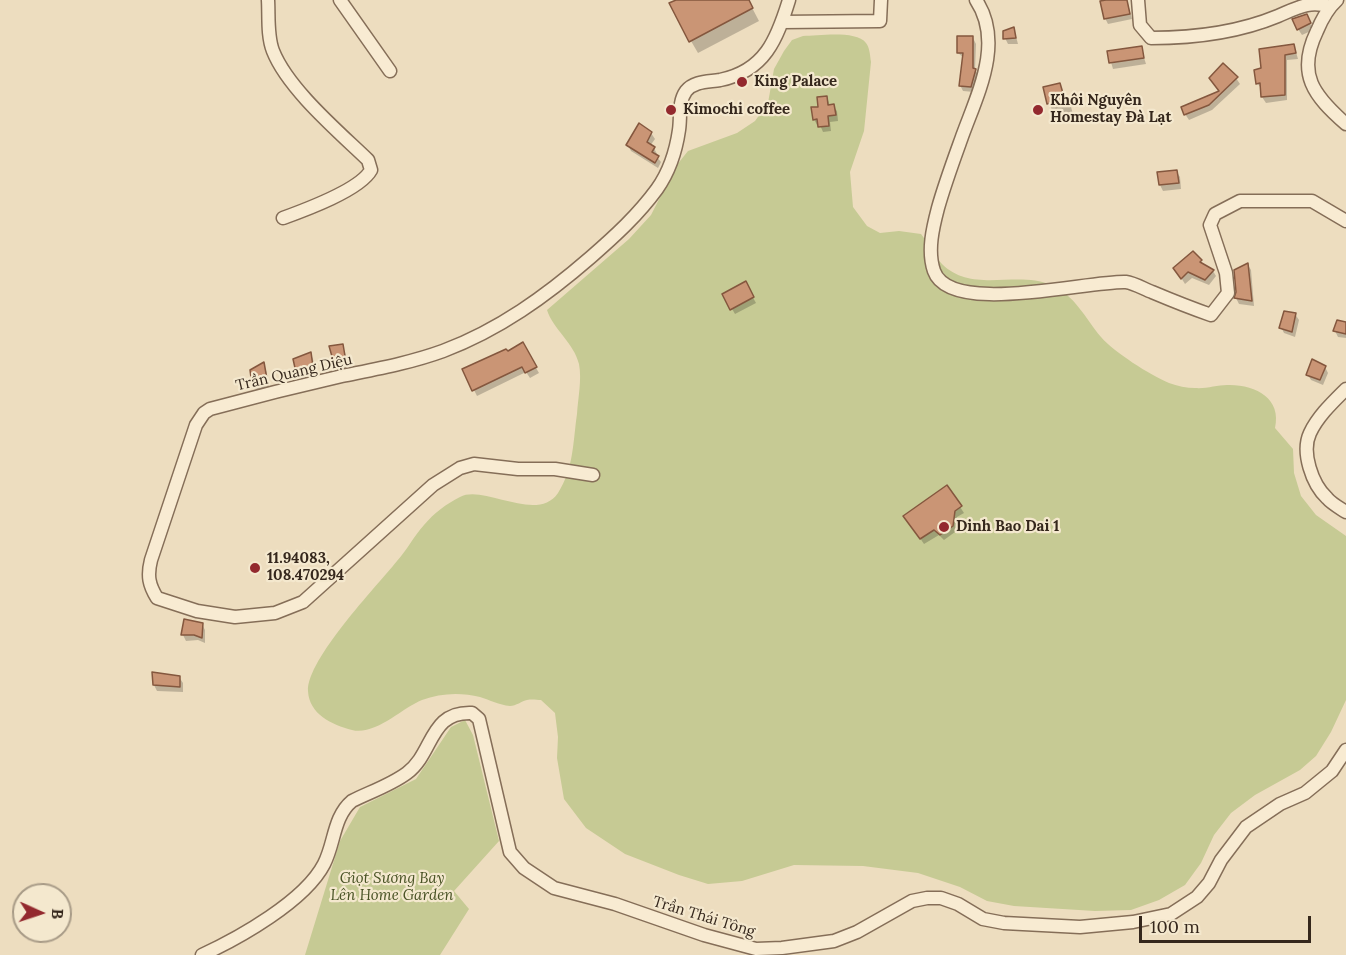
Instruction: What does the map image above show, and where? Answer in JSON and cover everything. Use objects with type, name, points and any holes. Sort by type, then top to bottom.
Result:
[{"type":"street","points":[[268,0],[270,40],[280,64],[302,94],[368,160],[371,170],[351,188],[308,209],[283,218]]},
{"type":"street","points":[[340,0],[390,71]]},
{"type":"street","name":"Trần Quang Diệu","points":[[593,475],[555,469],[469,465],[433,485],[303,602],[263,616],[235,618],[197,611],[157,598],[150,586],[148,573],[151,560],[196,425],[204,413],[210,409],[261,395],[389,367],[442,352],[483,334],[519,314],[575,272],[620,232],[652,196],[672,160],[679,130],[682,98],[688,88],[698,83],[722,79],[741,72],[763,58],[775,41],[789,0]]},
{"type":"street","points":[[782,22],[880,21],[881,0]]},
{"type":"street","points":[[976,0],[985,13],[987,66],[945,184],[933,228],[934,270],[944,283],[962,290],[988,294],[1043,293],[1128,282],[1211,315],[1228,293],[1226,273],[1210,225],[1215,214],[1240,201],[1312,201],[1346,220]]},
{"type":"street","points":[[1138,0],[1140,24],[1151,38],[1190,38],[1227,31],[1269,20],[1299,6],[1319,2],[1334,3],[1315,34],[1308,55],[1308,68],[1311,82],[1323,104],[1346,124]]},
{"type":"street","points":[[1346,389],[1317,421],[1309,434],[1308,446],[1312,473],[1318,488],[1326,498],[1346,512]]},
{"type":"street","name":"Trần Thái Tông","points":[[202,955],[242,934],[284,906],[308,885],[324,864],[345,806],[409,772],[417,764],[444,720],[453,714],[463,712],[472,713],[478,719],[510,852],[524,868],[554,888],[615,904],[704,935],[756,949],[834,941],[856,932],[912,901],[927,898],[941,898],[958,903],[983,919],[1004,923],[1080,927],[1133,922],[1171,914],[1203,890],[1221,860],[1246,827],[1264,814],[1305,793],[1332,771],[1346,750]]},
{"type":"green space","points":[[803,36],[854,36],[861,39],[868,47],[871,62],[864,131],[850,172],[853,207],[867,226],[880,233],[899,231],[921,234],[942,264],[954,273],[967,278],[1038,281],[1059,289],[1073,301],[1101,337],[1114,349],[1152,375],[1169,383],[1199,388],[1237,385],[1256,390],[1264,395],[1274,408],[1275,428],[1293,449],[1294,473],[1301,496],[1316,515],[1346,536],[1346,700],[1331,732],[1316,756],[1300,770],[1255,795],[1231,813],[1214,835],[1201,863],[1185,885],[1159,900],[1131,910],[1095,911],[1014,906],[987,901],[960,887],[918,873],[863,866],[794,865],[742,881],[708,884],[625,854],[586,828],[564,799],[557,758],[558,737],[555,713],[541,700],[527,700],[510,706],[465,694],[436,696],[422,700],[379,725],[361,731],[344,728],[330,722],[317,712],[309,699],[311,677],[330,643],[359,605],[401,557],[420,529],[436,513],[460,497],[470,494],[537,505],[549,502],[558,493],[567,474],[572,454],[580,389],[580,370],[573,349],[554,324],[547,310],[629,239],[651,215],[676,166],[688,151],[737,133],[755,121],[768,103],[774,69],[784,51],[792,40]]},
{"type":"green space","name":"Giọt Sương Bay Lên Home Garden","points":[[465,720],[473,735],[499,841],[454,891],[469,909],[440,955],[305,955],[340,841],[360,807],[416,779],[451,727]]},
{"type":"building","points":[[676,0],[749,0],[753,8],[689,42],[669,3]]},
{"type":"building","points":[[1127,0],[1130,14],[1104,19],[1100,1]]},
{"type":"building","points":[[1307,14],[1311,23],[1297,30],[1292,19]]},
{"type":"building","points":[[1014,27],[1016,38],[1003,39],[1003,31]]},
{"type":"building","points":[[957,36],[973,36],[973,68],[976,69],[971,87],[959,86],[963,53],[957,53]]},
{"type":"building","points":[[1294,44],[1296,53],[1285,55],[1285,95],[1261,97],[1260,83],[1256,84],[1254,70],[1261,68],[1259,49]]},
{"type":"building","points":[[1142,46],[1144,58],[1109,63],[1107,51]]},
{"type":"building","points":[[1223,63],[1238,77],[1209,105],[1184,115],[1181,107],[1219,91],[1209,78]]},
{"type":"building","points":[[1060,83],[1065,100],[1047,104],[1043,87]]},
{"type":"building","points":[[827,96],[828,105],[834,104],[836,115],[828,116],[829,126],[818,127],[817,119],[813,120],[811,107],[818,107],[817,97]]},
{"type":"building","points":[[639,123],[652,132],[647,142],[655,147],[652,152],[659,156],[655,163],[626,145]]},
{"type":"building","points":[[1177,170],[1179,183],[1159,185],[1157,172]]},
{"type":"building","points":[[1193,251],[1202,260],[1200,262],[1214,270],[1205,280],[1188,272],[1181,279],[1173,268]]},
{"type":"building","points":[[1248,263],[1252,301],[1234,298],[1236,292],[1234,270]]},
{"type":"building","points":[[746,281],[754,297],[730,310],[722,294]]},
{"type":"building","points":[[1284,311],[1296,313],[1292,332],[1279,328]]},
{"type":"building","points":[[1337,320],[1346,322],[1346,334],[1333,331]]},
{"type":"building","points":[[523,342],[537,367],[525,373],[522,367],[472,391],[462,369],[506,349],[508,351]]},
{"type":"building","points":[[343,344],[346,362],[335,367],[329,346]]},
{"type":"building","points":[[311,352],[314,374],[297,377],[293,359]]},
{"type":"building","points":[[1312,359],[1326,366],[1320,380],[1306,375]]},
{"type":"building","points":[[264,362],[268,385],[252,386],[250,370]]},
{"type":"building","points":[[947,485],[962,506],[955,511],[953,526],[940,535],[934,530],[920,539],[903,516]]},
{"type":"building","points":[[184,619],[203,623],[202,638],[194,635],[181,635]]},
{"type":"building","points":[[152,672],[180,676],[180,687],[153,685]]},
{"type":"place","name":"King Palace","points":[[742,82]]},
{"type":"place","name":"Kimochi coffee","points":[[671,110]]},
{"type":"place","name":"Khôi Nguyên Homestay Đà Lạt","points":[[1038,110]]},
{"type":"place","name":"Dinh Bao Dai 1","points":[[944,527]]},
{"type":"place","name":"11.94083, 108.470294","points":[[255,568]]}]
